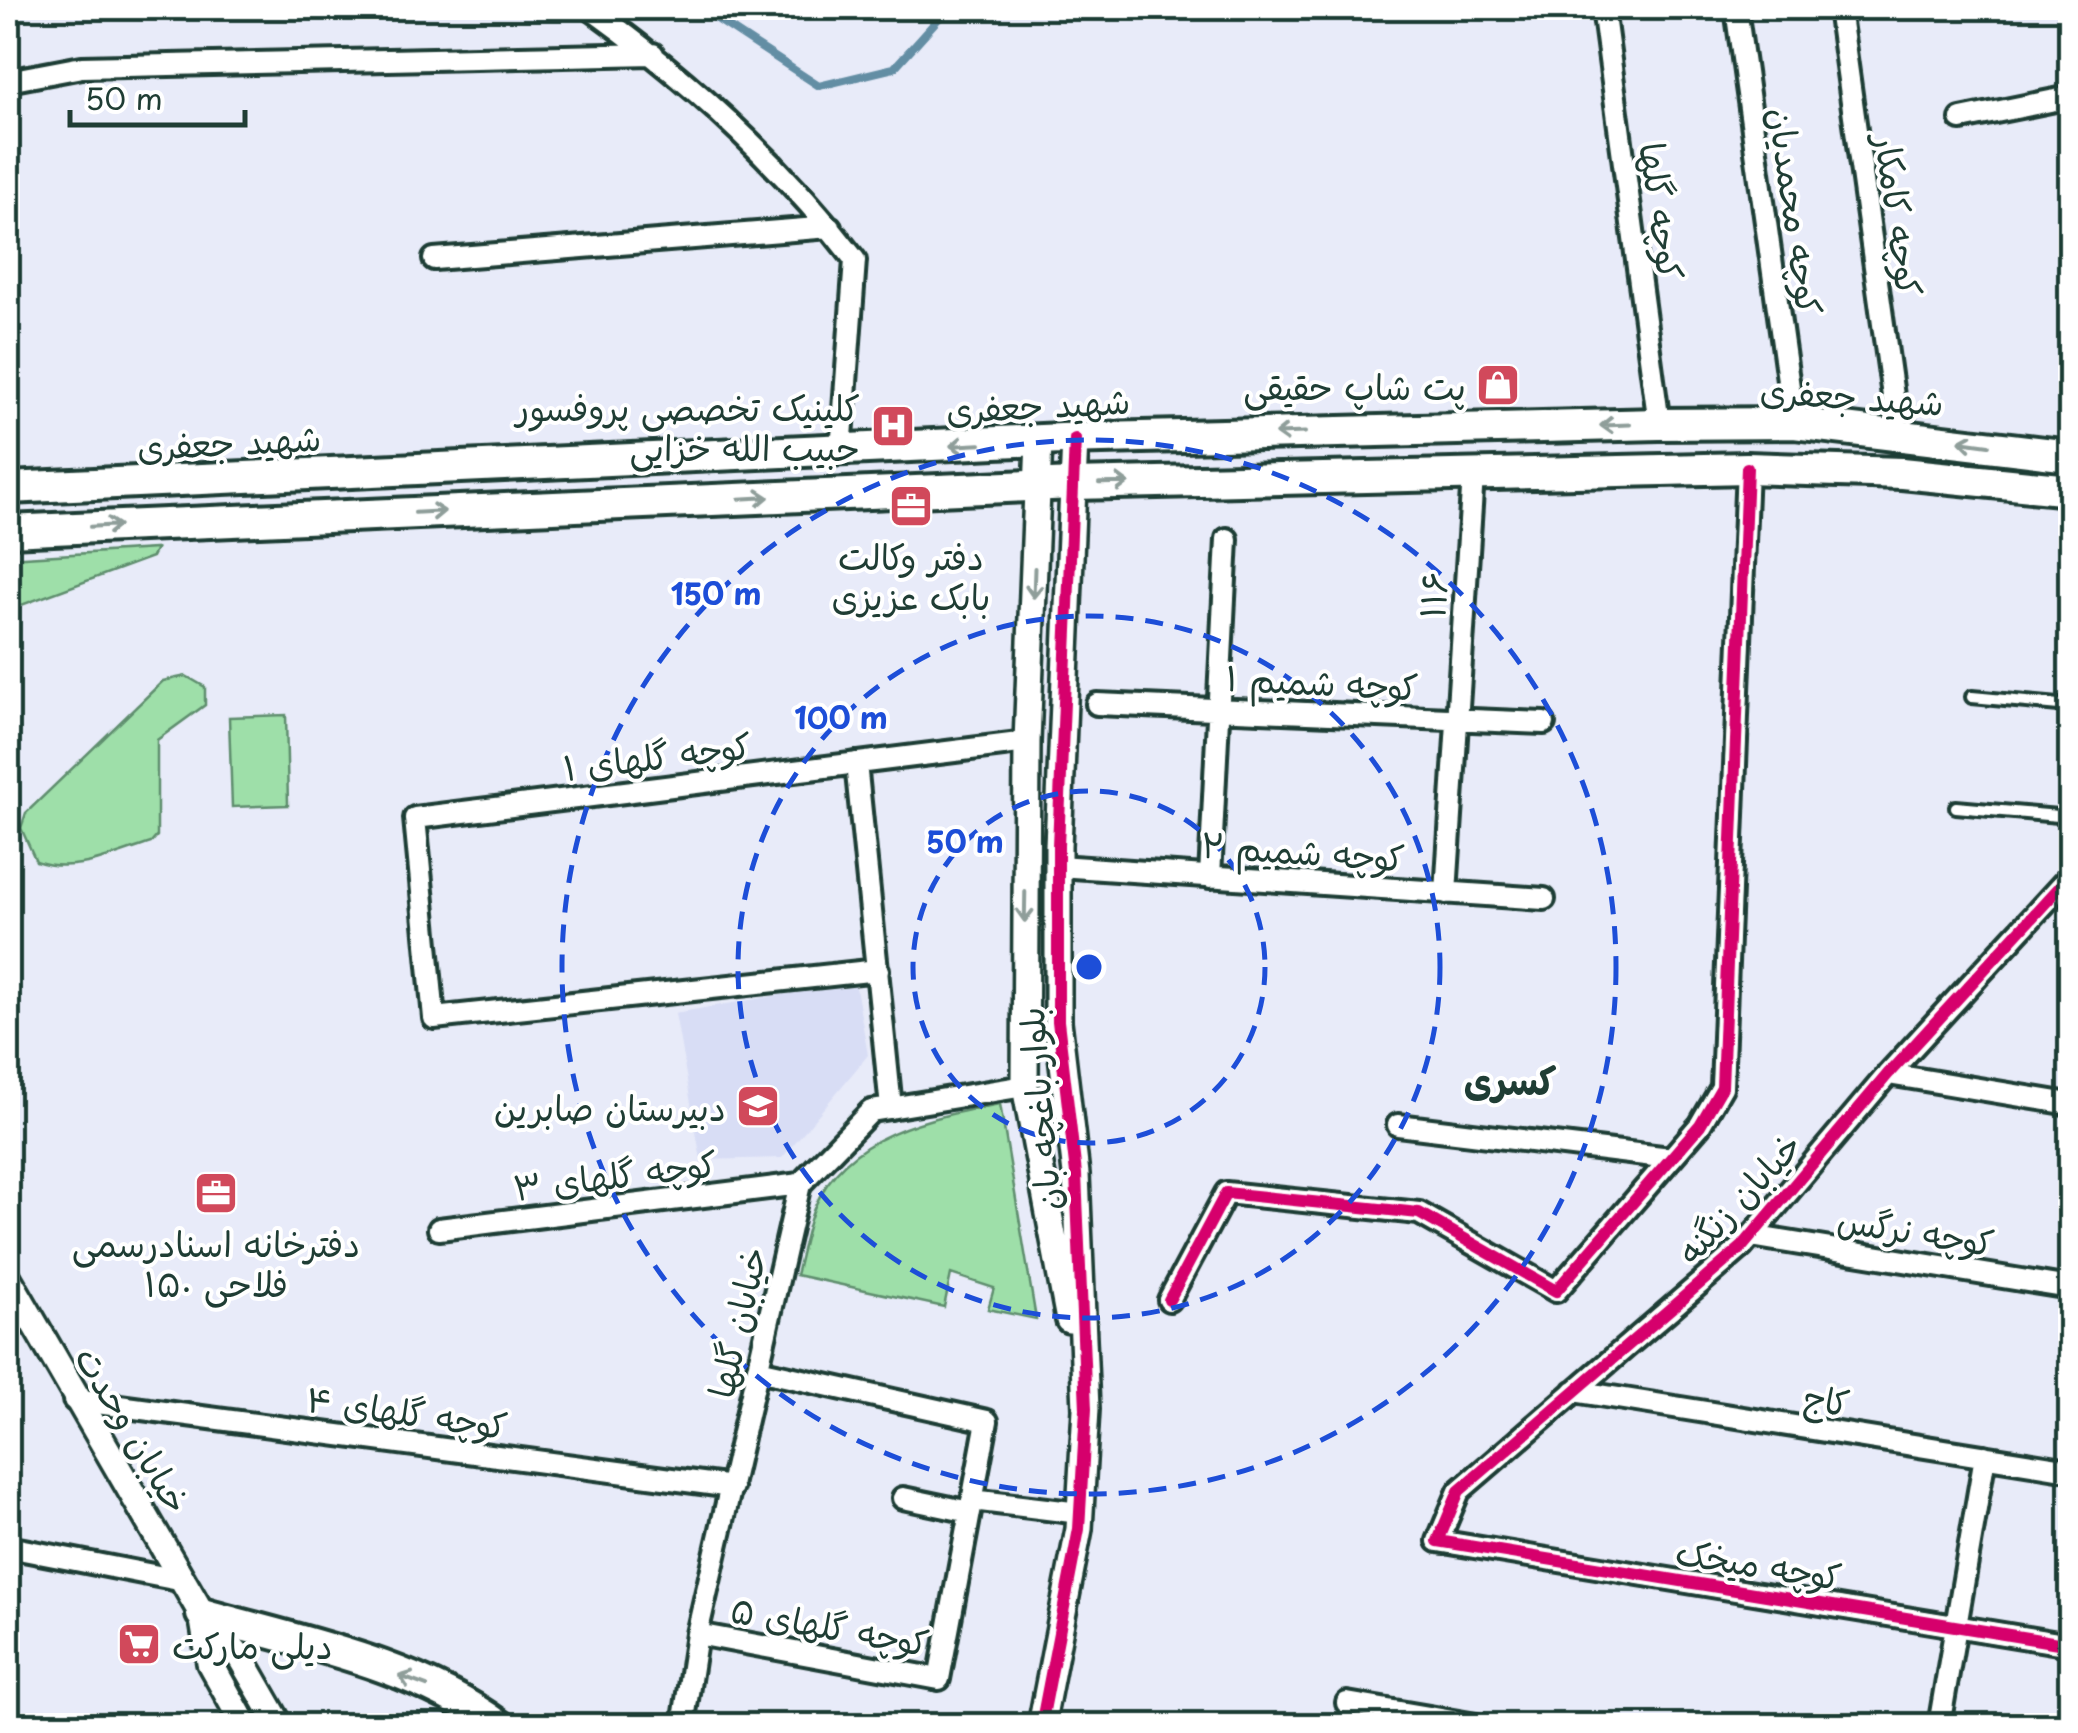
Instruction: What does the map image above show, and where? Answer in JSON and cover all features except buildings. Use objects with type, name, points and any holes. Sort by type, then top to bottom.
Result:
[{"type":"main road","name":"شهید جعفری","points":[[8,488],[1076,439],[1659,424],[1794,423],[1898,432],[2070,456]]},
{"type":"main road","points":[[8,531],[1039,485],[1746,468],[1902,474],[2070,490]]},
{"type":"main road","points":[[202,1614],[330,1651],[461,1698],[499,1726]]},
{"type":"street","name":"کوچه گلها","points":[[1603,8],[1659,424]]},
{"type":"street","name":"کوچه محمدیان","points":[[1736,8],[1794,423]]},
{"type":"street","name":"کوچه کامکار","points":[[1838,8],[1898,432]]},
{"type":"street","points":[[596,12],[653,54],[805,195],[855,260],[841,451]]},
{"type":"street","points":[[8,82],[82,66],[653,54]]},
{"type":"street","points":[[1961,119],[2070,97]]},
{"type":"street","points":[[434,258],[830,226]]},
{"type":"street","name":"بلوار باغچه بان","points":[[1041,1726],[1080,1512],[1086,1408],[1076,1174],[1058,1022],[1058,866],[1076,439]]},
{"type":"street","name":"بلوار باغچه بان","points":[[1039,441],[1027,742],[1025,1086],[1086,1408]]},
{"type":"street","points":[[1169,1300],[1226,1193],[1419,1214],[1556,1291],[1700,1126],[1722,1087],[1746,468]]},
{"type":"street","name":"۱۱۶","points":[[1446,892],[1473,475]]},
{"type":"street","points":[[1037,516],[1043,508],[1061,506],[1072,520]]},
{"type":"street","points":[[1210,876],[1227,539]]},
{"type":"street","name":"کوچه شمیم ۱","points":[[1098,704],[1544,723]]},
{"type":"street","name":"کوچه گلهای ۱","points":[[878,970],[434,1018],[415,818],[1027,742]]},
{"type":"street","points":[[856,763],[890,1108]]},
{"type":"street","name":"کوچه شمیم ۲","points":[[1058,866],[1544,899]]},
{"type":"street","name":"خیابان زنگنه","points":[[1438,1540],[1458,1491],[1751,1236],[1888,1074],[2070,876]]},
{"type":"street","points":[[1888,1074],[2070,1104]]},
{"type":"street","points":[[800,1184],[871,1112],[1025,1086]]},
{"type":"street","points":[[1398,1126],[1670,1158]]},
{"type":"street","name":"کوچه گلهای ۳","points":[[439,1229],[800,1184]]},
{"type":"street","name":"خیابان گلها","points":[[683,1726],[697,1634],[800,1184]]},
{"type":"street","name":"کوچه نرگس","points":[[1751,1236],[2070,1288]]},
{"type":"street","name":"خیابان وحدت","points":[[8,1278],[74,1400],[202,1614]]},
{"type":"street","points":[[758,1370],[987,1421],[971,1506]]},
{"type":"street","name":"کاج","points":[[1574,1392],[2070,1470]]},
{"type":"street","name":"کوچه گلهای ۴","points":[[74,1400],[732,1487]]},
{"type":"street","points":[[1939,1726],[1985,1456]]},
{"type":"street","points":[[903,1498],[1080,1512]]},
{"type":"street","name":"کوچه گلهای ۵","points":[[697,1634],[939,1679],[971,1506]]},
{"type":"street","name":"کوچه میخک","points":[[1438,1540],[2070,1645]]},
{"type":"street","points":[[8,1547],[184,1581]]},
{"type":"street","points":[[202,1614],[210,1662],[245,1726]]},
{"type":"street","points":[[202,1614],[241,1658],[280,1726]]},
{"type":"street","points":[[1347,1703],[1482,1726]]},
{"type":"lane","points":[[1972,697],[2070,706]]},
{"type":"lane","points":[[1956,807],[2070,817]]},
{"type":"shaded area","name":"دبیرستان صابرین","points":[[855,982],[868,1055],[782,1158],[701,1160],[675,1013]]},
{"type":"green space","points":[[156,549],[152,557],[8,610],[8,558]]},
{"type":"green space","points":[[186,676],[205,687],[205,705],[157,740],[157,836],[151,843],[80,864],[50,865],[36,861],[21,828],[26,813],[163,681]]},
{"type":"green space","points":[[286,715],[288,805],[232,807],[229,717]]},
{"type":"green space","points":[[1000,1104],[1036,1319],[988,1309],[994,1288],[951,1274],[944,1307],[796,1275],[815,1206],[829,1181],[847,1162],[893,1133],[919,1123]]},
{"type":"waterway","points":[[700,8],[819,86],[894,68],[948,8]]},
{"type":"cycle path","points":[[1041,1726],[1079,1529],[1086,1409],[1076,1174],[1058,1021],[1058,846],[1075,439]]},
{"type":"cycle path","points":[[1169,1300],[1226,1193],[1419,1213],[1556,1291],[1700,1125],[1722,1087],[1747,468]]},
{"type":"cycle path","points":[[2070,876],[1888,1074],[1742,1247],[1459,1491],[1438,1541],[2070,1645]]},
{"type":"place","name":"پت شاپ حقیقی","points":[[1498,385]]},
{"type":"place","name":"کلینیک تخصصی پروفسور حبیب الله خزایی","points":[[893,426]]},
{"type":"place","name":"دفتر وکالت بابک عزیزی","points":[[911,506]]},
{"type":"place","name":"دبیرستان صابرین","points":[[758,1106]]},
{"type":"place","name":"دفترخانه اسنادرسمی ۱۵۰ فلاحی","points":[[216,1193]]},
{"type":"place","name":"دیلی مارکت","points":[[139,1644]]},
{"type":"district","name":"کسری","points":[[1510,1079]]}]
